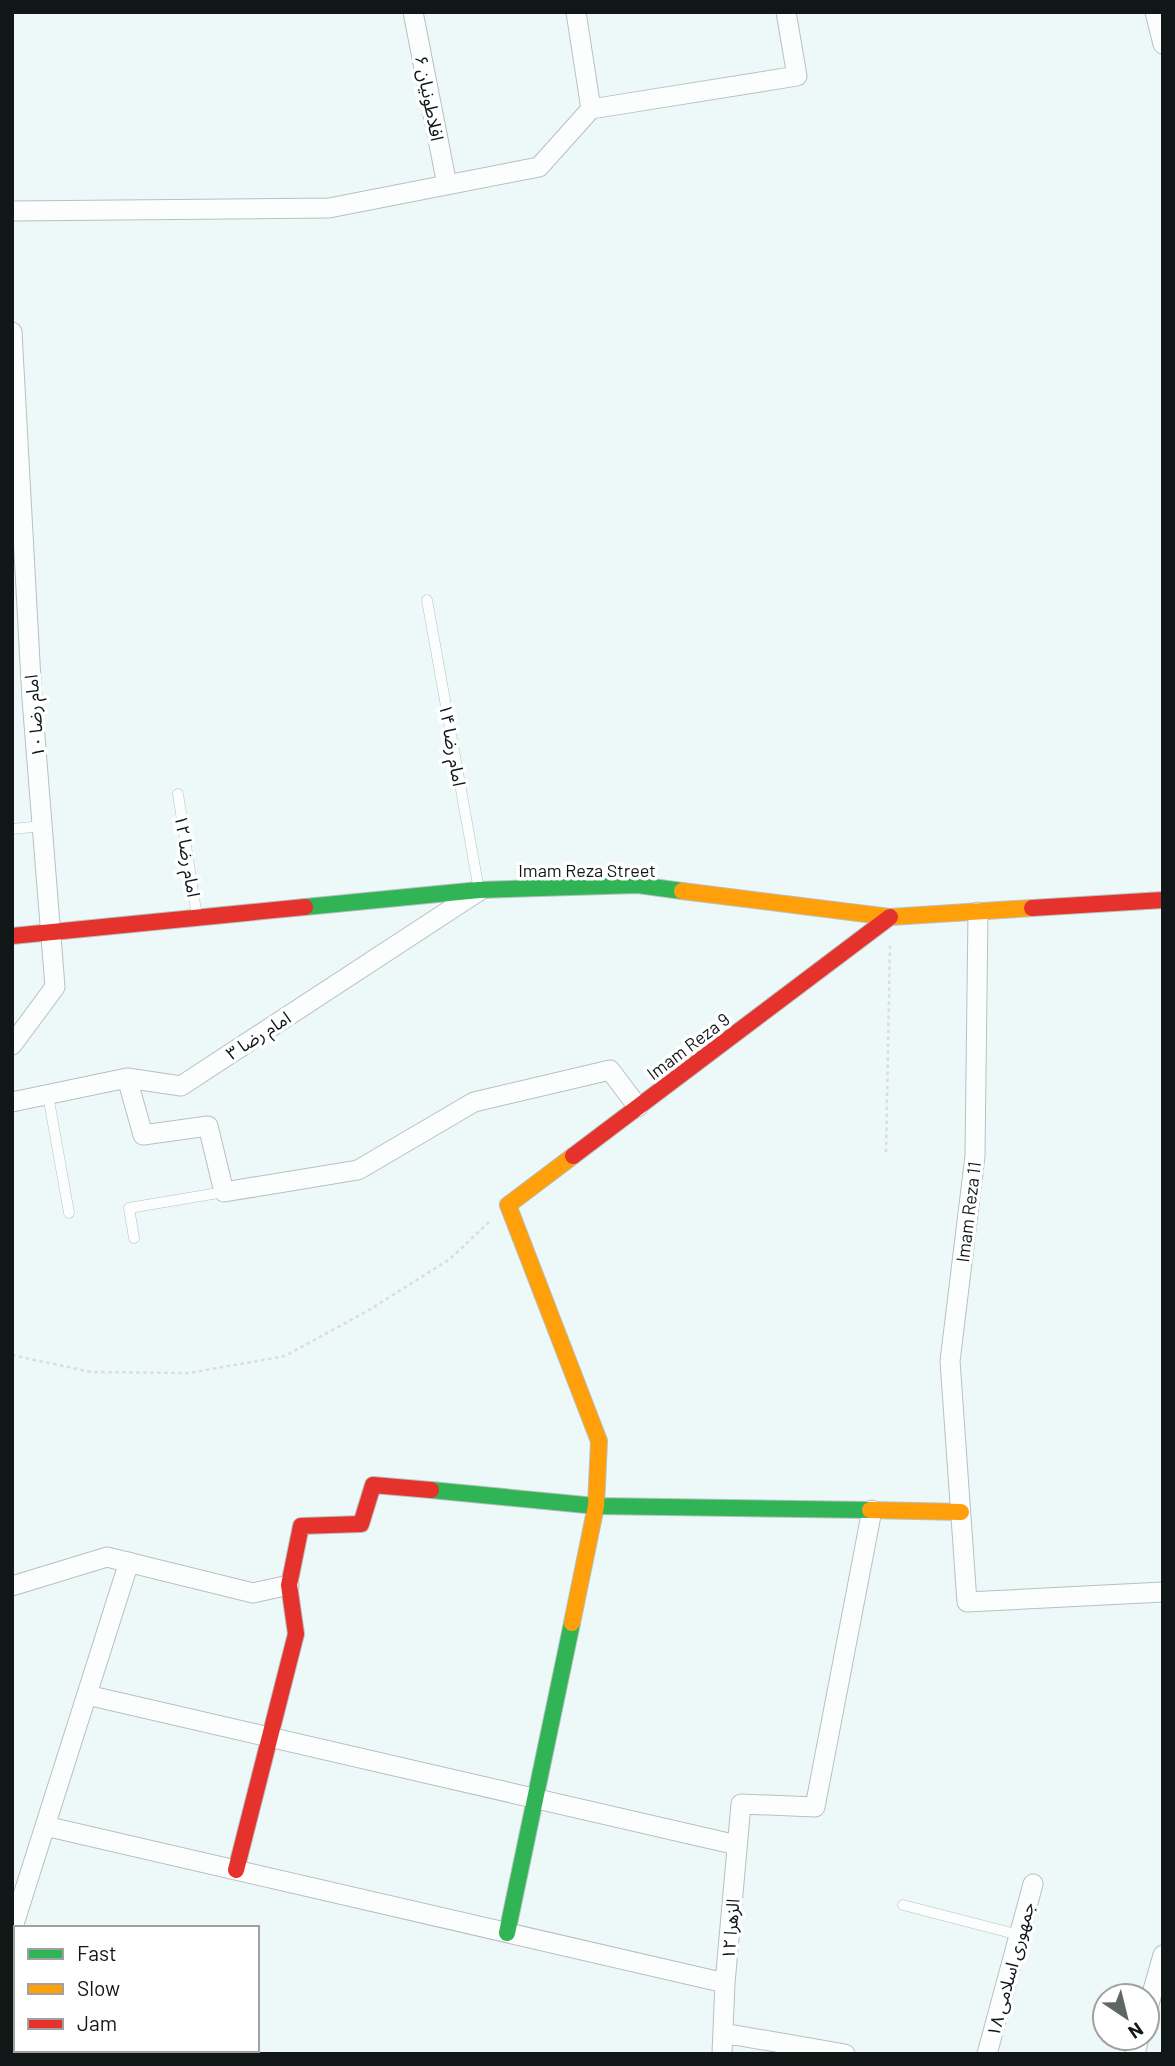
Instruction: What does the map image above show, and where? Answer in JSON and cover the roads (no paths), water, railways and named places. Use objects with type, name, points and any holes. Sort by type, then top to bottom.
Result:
[{"type":"street","name":"افلاطونیان ۶","points":[[413,12],[447,185]]},
{"type":"street","points":[[576,12],[591,109]]},
{"type":"street","points":[[12,211],[329,208],[540,167],[591,109],[797,76],[786,12]]},
{"type":"street","points":[[1155,12],[1163,44]]},
{"type":"street","name":"امام رضا ۱۰","points":[[12,332],[18,572],[44,827],[55,987],[12,1045]]},
{"type":"street","name":"Imam Reza Street","points":[[12,936],[479,890],[638,885],[890,917],[1163,900]]},
{"type":"street","name":"امام رضا ۳","points":[[12,1102],[127,1079],[181,1086],[479,890]]},
{"type":"street","name":"Imam Reza 11","points":[[978,912],[975,1156],[950,1361],[967,1602],[1163,1592]]},
{"type":"street","name":"Imam Reza 9","points":[[596,1506],[599,1441],[508,1205],[890,917]]},
{"type":"street","points":[[127,1079],[143,1135],[208,1126],[224,1192],[358,1170],[474,1102],[610,1070],[638,1107]]},
{"type":"street","points":[[236,1870],[296,1634],[289,1586],[300,1527],[361,1524],[373,1485],[596,1506],[961,1512]]},
{"type":"street","points":[[507,1933],[596,1506]]},
{"type":"street","name":"الزهرا ۱۲","points":[[722,2054],[725,1983],[741,1804],[815,1807],[872,1510]]},
{"type":"street","points":[[12,1586],[107,1557],[253,1592],[289,1586]]},
{"type":"street","points":[[12,1930],[130,1562]]},
{"type":"street","points":[[87,1695],[737,1845]]},
{"type":"street","points":[[45,1826],[725,1983]]},
{"type":"street","name":"جمهوری اسلامی ۱۸","points":[[987,2054],[1033,1884]]},
{"type":"street","points":[[1155,1982],[1163,1955]]},
{"type":"street","points":[[723,2033],[845,2054]]},
{"type":"lane","name":"امام رضا ۱۴","points":[[427,600],[479,890]]},
{"type":"lane","name":"امام رضا ۱۲","points":[[178,794],[197,917]]},
{"type":"lane","points":[[12,829],[44,827]]},
{"type":"lane","points":[[48,1095],[69,1213]]},
{"type":"lane","points":[[134,1238],[129,1208],[224,1192]]},
{"type":"lane","points":[[902,1905],[1019,1936]]}]
